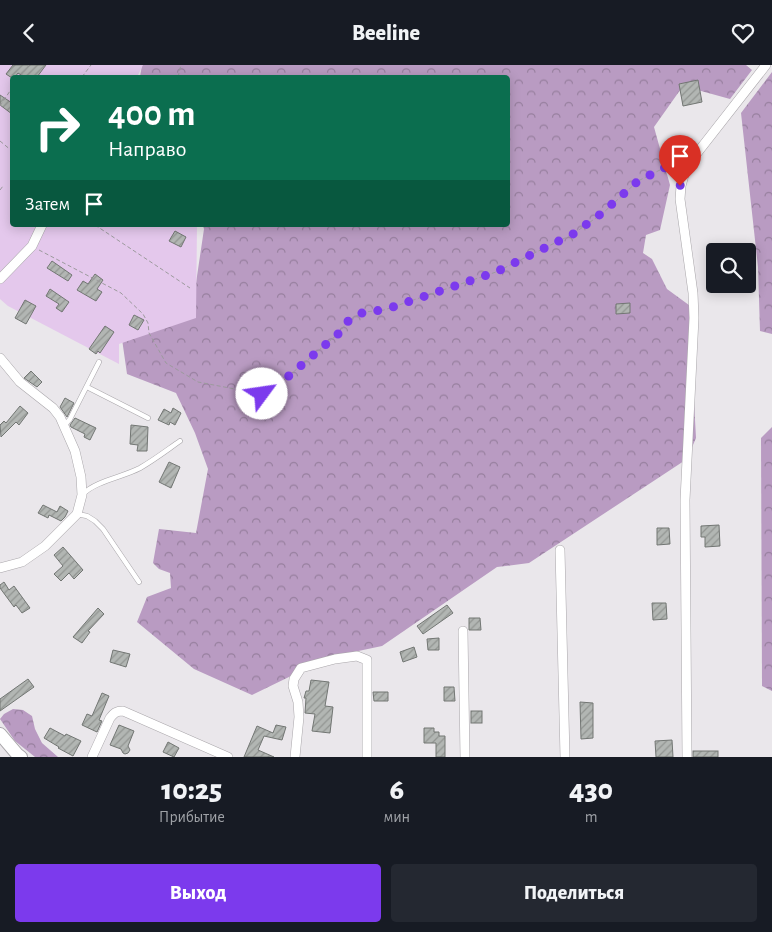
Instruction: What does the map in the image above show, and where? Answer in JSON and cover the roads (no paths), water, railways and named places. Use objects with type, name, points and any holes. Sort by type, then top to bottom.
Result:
[{"type":"street","points":[[687,757],[685,500],[694,319],[680,186],[694,157],[766,65]]},
{"type":"street","points":[[0,279],[32,246],[41,227]]},
{"type":"street","points":[[0,358],[20,382],[54,408],[75,451],[81,477],[82,495],[77,514],[45,546],[22,562],[0,568]]},
{"type":"street","points":[[560,550],[564,757]]},
{"type":"street","points":[[463,631],[465,757]]},
{"type":"street","points":[[295,757],[299,717],[294,679],[301,668],[335,659],[357,656],[367,660],[367,757]]},
{"type":"street","points":[[92,757],[110,718],[118,711],[123,711],[228,757]]},
{"type":"street","points":[[0,734],[21,757]]},
{"type":"lane","points":[[64,426],[70,419],[99,362]]},
{"type":"lane","points":[[87,387],[148,418]]},
{"type":"lane","points":[[82,495],[93,486],[142,467],[180,441]]},
{"type":"lane","points":[[77,514],[95,521],[103,529],[139,582]]}]
